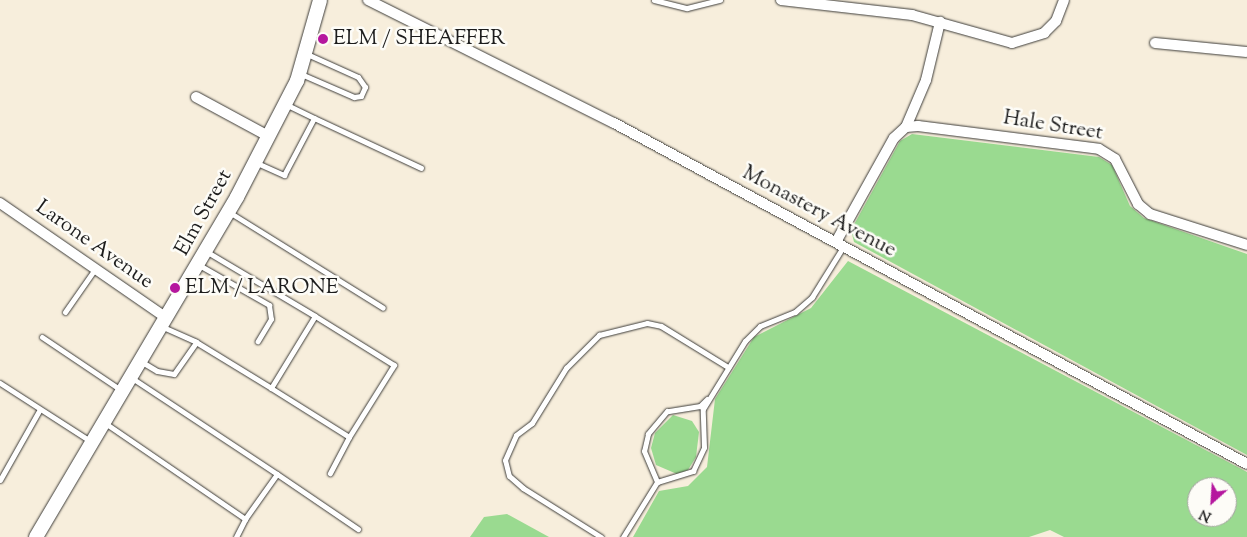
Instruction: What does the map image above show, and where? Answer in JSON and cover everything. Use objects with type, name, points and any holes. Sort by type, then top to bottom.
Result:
[{"type":"main road","name":"Elm Street","points":[[36,537],[207,252],[229,212],[300,74],[308,54],[320,0]]},
{"type":"street","name":"Monastery Avenue","points":[[368,0],[584,108],[1247,464]]},
{"type":"street","points":[[781,0],[815,2],[940,22],[1020,42],[1051,27],[1064,0]]},
{"type":"street","points":[[840,244],[890,145],[906,127],[926,80],[940,22]]},
{"type":"street","points":[[1155,43],[1247,52]]},
{"type":"street","points":[[196,96],[268,136]]},
{"type":"street","name":"Hale Street","points":[[906,127],[926,126],[1099,149],[1115,159],[1138,204],[1150,214],[1247,245]]},
{"type":"street","name":"Larone Avenue","points":[[1,206],[96,269],[164,323]]},
{"type":"lane","points":[[654,0],[687,8],[720,0]]},
{"type":"lane","points":[[300,74],[354,98],[361,96],[365,87],[358,77],[308,54]]},
{"type":"lane","points":[[285,104],[421,168]]},
{"type":"lane","points":[[255,162],[284,175],[314,118]]},
{"type":"lane","points":[[229,212],[383,308]]},
{"type":"lane","points":[[657,482],[644,451],[648,434],[667,411],[700,406],[707,399],[755,330],[794,312],[812,297],[840,244]]},
{"type":"lane","points":[[207,252],[394,365],[330,472]]},
{"type":"lane","points":[[199,265],[270,305],[271,318],[258,341]]},
{"type":"lane","points":[[66,312],[96,269]]},
{"type":"lane","points":[[271,388],[315,316]]},
{"type":"lane","points":[[164,323],[350,437]]},
{"type":"lane","points":[[601,537],[523,488],[509,476],[506,460],[516,435],[532,423],[566,368],[599,335],[647,323],[661,326],[728,367]]},
{"type":"lane","points":[[42,337],[123,392]]},
{"type":"lane","points":[[142,361],[157,372],[174,374],[196,342]]},
{"type":"lane","points":[[132,378],[358,529]]},
{"type":"lane","points":[[0,383],[92,443]]},
{"type":"lane","points":[[623,537],[657,482],[687,475],[698,463],[707,399]]},
{"type":"lane","points":[[0,480],[40,409]]},
{"type":"lane","points":[[104,423],[244,519]]},
{"type":"lane","points":[[236,537],[244,519],[277,474]]},
{"type":"green space","points":[[912,134],[1099,157],[1112,165],[1130,206],[1144,218],[1247,254],[1247,455],[854,242],[851,230],[900,141]]},
{"type":"green space","points":[[848,261],[1247,472],[1247,537],[1064,537],[1050,530],[1029,537],[633,537],[659,491],[688,486],[707,467],[715,399],[754,337],[811,308]]},
{"type":"green space","points":[[673,415],[692,421],[699,432],[696,457],[688,470],[677,474],[656,465],[651,448],[655,433]]},
{"type":"green space","points":[[507,514],[549,537],[470,537],[484,517]]},
{"type":"place","name":"ELM / SHEAFFER","points":[[323,39]]},
{"type":"place","name":"ELM / LARONE","points":[[175,288]]}]
